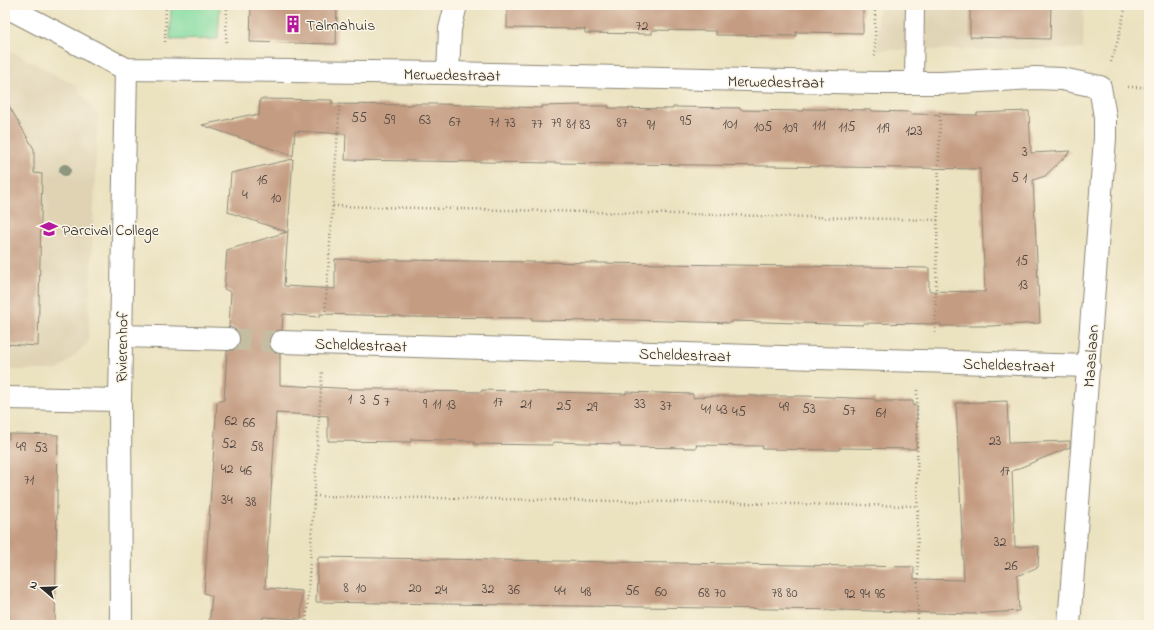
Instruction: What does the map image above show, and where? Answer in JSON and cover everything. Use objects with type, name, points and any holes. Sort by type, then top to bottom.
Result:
[{"type":"street","points":[[448,73],[450,30],[456,5]]},
{"type":"street","name":"Merwedestraat","points":[[5,6],[126,69],[448,73],[874,83],[941,83],[1034,78],[1062,79],[1100,87]]},
{"type":"street","name":"Rivierenhof","points":[[121,625],[120,400],[126,69]]},
{"type":"street","name":"Maaslaan","points":[[1069,625],[1105,138],[1105,117],[1100,87]]},
{"type":"street","points":[[122,336],[228,339]]},
{"type":"street","name":"Scheldestraat","points":[[281,342],[1089,366]]},
{"type":"street","points":[[5,398],[120,400]]},
{"type":"lane","points":[[914,82],[915,5]]},
{"type":"path","points":[[164,70],[166,5]]},
{"type":"path","points":[[225,70],[227,5]]},
{"type":"path","points":[[874,83],[875,5]]},
{"type":"path","points":[[1100,87],[1109,70],[1126,5]]},
{"type":"path","points":[[918,625],[918,506],[926,361],[938,220],[941,83]]},
{"type":"path","points":[[333,206],[938,220]]},
{"type":"path","points":[[314,496],[918,506]]},
{"type":"shaded area","points":[[878,5],[1084,5],[1083,49],[877,50]]},
{"type":"shaded area","name":"Parcival College","points":[[5,48],[75,85],[98,115],[88,343],[58,370],[5,370]]},
{"type":"green space","points":[[171,5],[220,5],[218,39],[170,40]]},
{"type":"building","name":"Talmahuis","points":[[251,5],[337,5],[336,44],[250,42]]},
{"type":"building","points":[[507,5],[863,5],[863,33],[796,32],[796,36],[716,35],[716,31],[652,30],[652,34],[585,33],[585,29],[507,28]]},
{"type":"building","points":[[970,5],[1051,5],[1050,39],[970,37]]},
{"type":"building","points":[[5,99],[34,149],[34,173],[42,174],[38,346],[5,344]]},
{"type":"building","points":[[260,99],[332,100],[332,104],[438,104],[542,108],[542,106],[581,105],[609,106],[608,108],[740,108],[740,110],[804,111],[804,109],[872,110],[910,112],[910,114],[977,115],[977,113],[1029,111],[1031,153],[1071,151],[1045,176],[1033,180],[1040,323],[990,326],[941,326],[941,324],[863,323],[863,325],[732,321],[732,323],[599,319],[599,321],[532,320],[532,318],[401,317],[320,314],[320,317],[283,314],[282,330],[275,331],[270,336],[269,341],[270,348],[275,353],[280,354],[280,385],[355,389],[407,389],[407,391],[482,392],[482,390],[626,394],[626,392],[693,394],[693,398],[709,396],[805,396],[875,399],[875,401],[913,401],[913,406],[917,405],[916,449],[762,449],[763,446],[696,445],[697,448],[620,447],[620,444],[553,442],[553,445],[474,444],[474,441],[411,439],[411,442],[328,441],[328,416],[276,413],[265,588],[302,591],[301,619],[263,617],[262,625],[209,625],[212,596],[204,593],[217,402],[224,400],[227,351],[234,350],[238,346],[240,340],[239,333],[235,329],[229,327],[231,292],[224,289],[227,250],[287,232],[228,212],[231,173],[293,159],[284,286],[335,289],[335,259],[929,268],[929,291],[985,292],[980,169],[345,160],[346,134],[295,131],[293,156],[202,125],[249,115],[259,116]]},
{"type":"building","points":[[1007,401],[1009,443],[1070,441],[1070,447],[1012,471],[1015,547],[1039,546],[1038,567],[1017,576],[1019,611],[971,614],[839,610],[316,602],[318,557],[914,567],[914,579],[964,580],[956,403]]},
{"type":"building","points":[[9,434],[58,435],[55,625],[5,625],[5,439],[9,439]]},
{"type":"tunnel","points":[[228,339],[281,342]]},
{"type":"place","name":"Talmahuis","points":[[293,24]]},
{"type":"place","name":"Parcival College","points":[[49,229]]}]
